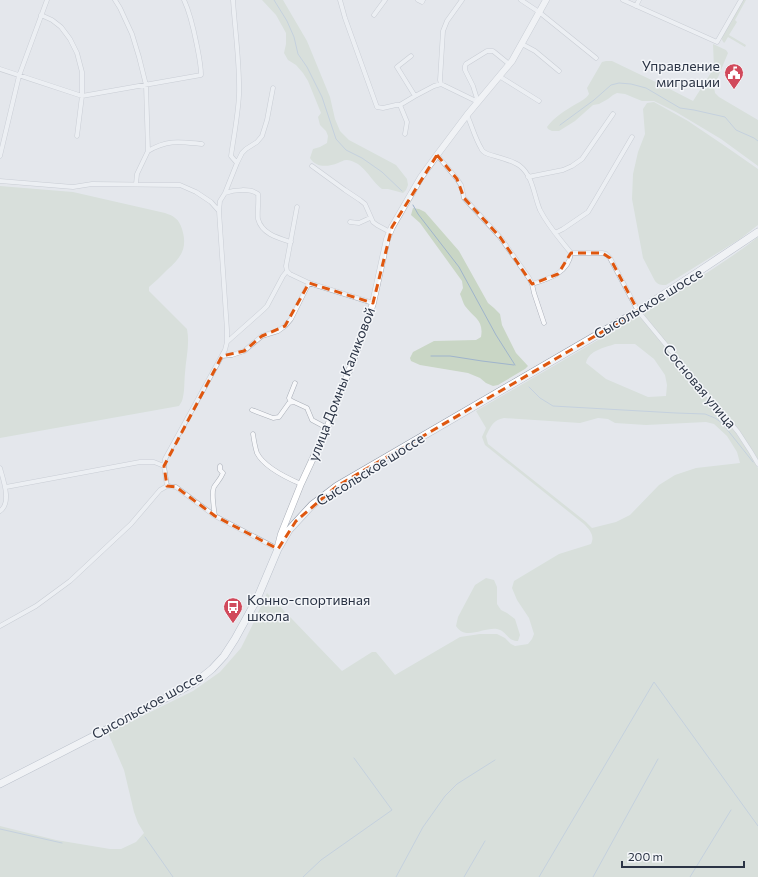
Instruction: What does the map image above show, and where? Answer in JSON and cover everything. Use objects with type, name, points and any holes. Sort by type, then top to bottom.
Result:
[{"type":"highway","name":"Сысольское шоссе","points":[[0,784],[181,690],[197,681],[212,669],[224,656],[235,639],[256,599],[278,549],[289,530],[312,505],[337,486],[638,311],[758,232]]},
{"type":"main road","name":"улица Домны Каликовой","points":[[278,549],[281,534],[351,366],[373,303],[387,239],[390,232],[421,177],[467,115],[512,61],[546,0]]},
{"type":"street","points":[[0,156],[19,76],[47,0]]},
{"type":"street","points":[[115,0],[132,34],[146,85],[148,151],[138,174],[136,184]]},
{"type":"street","points":[[0,69],[82,96],[202,75],[194,27],[184,0]]},
{"type":"street","points":[[232,0],[239,95],[231,156],[237,163]]},
{"type":"street","points":[[340,0],[377,107],[383,108],[400,105],[434,86],[441,84],[478,102]]},
{"type":"street","points":[[374,15],[385,0]]},
{"type":"street","points":[[418,0],[422,2],[423,0]]},
{"type":"street","points":[[441,84],[443,31],[447,22],[462,0]]},
{"type":"street","points":[[522,0],[596,58]]},
{"type":"street","points":[[623,0],[717,42],[741,0]]},
{"type":"street","points":[[636,6],[639,0]]},
{"type":"street","points":[[41,15],[52,20],[61,27],[70,39],[77,53],[82,72],[82,96],[77,136]]},
{"type":"street","points":[[522,44],[560,71]]},
{"type":"street","points":[[478,102],[473,86],[465,70],[466,64],[487,50],[493,51],[509,64]]},
{"type":"street","points":[[412,56],[397,67],[415,96]]},
{"type":"street","points":[[499,76],[539,100]]},
{"type":"street","points":[[167,486],[164,466],[165,459],[222,356],[227,342],[219,211],[220,201],[225,193],[242,153],[257,142],[262,136],[267,120],[272,88]]},
{"type":"street","points":[[400,105],[407,122],[405,134]]},
{"type":"street","points":[[528,177],[563,170],[582,159],[613,114]]},
{"type":"street","points":[[467,115],[481,149],[484,152],[519,165],[525,171],[540,210],[555,233],[571,253],[566,266],[558,274],[532,284]]},
{"type":"street","points":[[555,233],[564,229],[588,212],[632,137]]},
{"type":"street","points":[[148,151],[164,143],[176,142],[202,144]]},
{"type":"street","points":[[437,155],[457,179],[464,198],[500,237],[529,278],[544,323]]},
{"type":"street","points":[[312,166],[365,204],[373,222],[390,232]]},
{"type":"street","points":[[0,181],[73,186],[92,184],[180,185],[196,192],[211,202],[219,211]]},
{"type":"street","points":[[225,193],[241,190],[256,192],[258,194],[258,219],[264,229],[271,235],[291,242]]},
{"type":"street","points":[[297,207],[286,266],[287,271],[309,283],[373,303]]},
{"type":"street","points":[[350,222],[359,223],[370,218]]},
{"type":"street","name":"Сосновая улица","points":[[571,253],[602,253],[606,254],[610,258],[638,311],[738,432],[758,464]]},
{"type":"street","points":[[227,342],[267,306],[282,276],[287,271]]},
{"type":"street","points":[[222,356],[232,355],[244,351],[262,336],[278,331],[285,326],[291,319],[309,283]]},
{"type":"street","points":[[295,383],[289,398],[290,400],[307,408],[312,420],[326,428]]},
{"type":"street","points":[[252,410],[273,418],[279,417],[289,403],[294,402]]},
{"type":"street","points":[[253,434],[258,453],[262,460],[281,474],[301,484]]},
{"type":"street","points":[[6,487],[140,462],[154,462],[164,466]]},
{"type":"street","points":[[215,516],[212,492],[214,487],[220,481],[222,473],[220,466]]},
{"type":"street","points":[[0,468],[6,487],[6,504],[0,511]]},
{"type":"street","points":[[0,626],[36,606],[70,581],[109,546],[131,524],[160,490],[167,486],[176,487],[215,516],[278,549]]},
{"type":"highlighted area","points":[[437,155],[457,179],[464,198],[500,237],[532,284],[558,274],[571,253],[602,253],[610,258],[638,311],[337,486],[296,521],[278,549],[215,516],[176,487],[167,486],[164,466],[222,356],[244,351],[262,336],[285,326],[309,283],[373,303],[392,227]]},
{"type":"green space","points":[[262,0],[283,0],[307,41],[330,97],[335,119],[340,131],[349,140],[396,165],[407,179],[408,185],[403,193],[382,189],[358,164],[353,161],[346,160],[322,166],[316,164],[310,158],[313,149],[327,143],[328,136],[326,131],[320,125],[318,117],[321,113],[308,81],[296,65],[288,60],[284,53],[286,33],[276,15]]},
{"type":"green space","points":[[743,0],[746,0],[735,20],[737,22],[729,35],[746,45],[745,47],[728,37],[724,43],[721,38]]},
{"type":"green space","points":[[713,44],[726,50],[728,53],[714,87],[715,93],[719,97],[758,120],[758,166],[721,139],[676,112],[654,101],[642,101],[625,94],[617,93],[599,104],[593,105],[575,121],[559,131],[552,131],[548,129],[547,127],[550,123],[557,117],[588,96],[589,94],[587,88],[602,62],[606,61],[612,61],[693,101],[714,68]]},
{"type":"green space","points":[[654,102],[688,121],[758,169],[758,225],[740,239],[666,285],[655,281],[643,258],[632,199],[633,174],[638,152],[645,134],[643,109],[647,103]]},
{"type":"green space","points":[[0,186],[73,192],[165,213],[178,220],[184,236],[184,247],[182,252],[176,261],[149,287],[149,291],[187,329],[188,346],[184,391],[182,401],[179,406],[0,438]]},
{"type":"green space","points":[[413,208],[425,212],[459,251],[488,303],[500,314],[502,325],[516,353],[528,366],[498,385],[493,386],[468,373],[420,365],[411,361],[410,358],[413,352],[434,341],[476,340],[481,337],[482,331],[480,323],[463,302],[460,294],[463,288],[462,281],[420,223],[411,215]]},
{"type":"green space","points":[[758,237],[758,459],[739,430],[656,330],[645,316],[644,312],[716,267]]},
{"type":"green space","points":[[637,316],[642,319],[736,433],[758,468],[758,877],[0,877],[0,826],[56,840],[110,849],[121,849],[136,842],[144,833],[134,812],[124,770],[108,733],[193,691],[220,672],[241,648],[267,593],[342,671],[372,652],[376,652],[395,675],[460,637],[480,634],[497,634],[515,646],[528,644],[534,634],[529,618],[517,600],[512,588],[514,581],[559,554],[591,544],[592,536],[584,524],[485,445],[482,437],[486,428],[476,411]],"holes":[[[615,344],[635,344],[654,359],[665,375],[667,385],[666,396],[648,397],[606,379],[586,363],[590,355],[594,352]],[[504,418],[580,423],[598,418],[608,419],[615,423],[646,425],[706,422],[714,424],[727,436],[737,452],[740,463],[696,468],[675,475],[659,485],[630,515],[616,522],[592,528],[488,444],[486,436],[491,426],[497,420]]]},
{"type":"green space","points":[[486,578],[494,580],[497,587],[497,604],[501,610],[515,619],[520,635],[518,641],[514,641],[497,629],[464,633],[456,626],[458,617],[475,585]]},
{"type":"waterway","points":[[274,0],[287,21],[294,37],[298,54],[307,67],[322,97],[336,139],[346,150],[362,158],[382,172],[402,191]]},
{"type":"waterway","points":[[560,125],[594,100],[611,85],[619,83],[631,84],[646,88],[680,108],[725,117],[736,130],[758,141]]},
{"type":"waterway","points":[[413,205],[418,214],[459,267],[496,335],[515,365]]},
{"type":"waterway","points":[[431,356],[450,356],[514,365]]},
{"type":"waterway","points":[[529,387],[540,398],[553,406],[705,414],[722,423],[753,462]]},
{"type":"waterway","points":[[539,877],[654,682],[758,826]]},
{"type":"waterway","points":[[303,877],[321,860],[392,810],[354,758]]},
{"type":"waterway","points":[[593,877],[658,759]]},
{"type":"waterway","points":[[396,877],[423,827],[445,796],[457,784],[495,760]]},
{"type":"waterway","points":[[690,877],[731,810]]},
{"type":"waterway","points":[[0,829],[62,843]]},
{"type":"waterway","points":[[145,837],[173,877]]},
{"type":"waterway","points":[[464,877],[485,841]]},
{"type":"place","name":"Управление миграции","points":[[734,90]]},
{"type":"place","name":"Конно-спортивная школа","points":[[233,624]]}]
